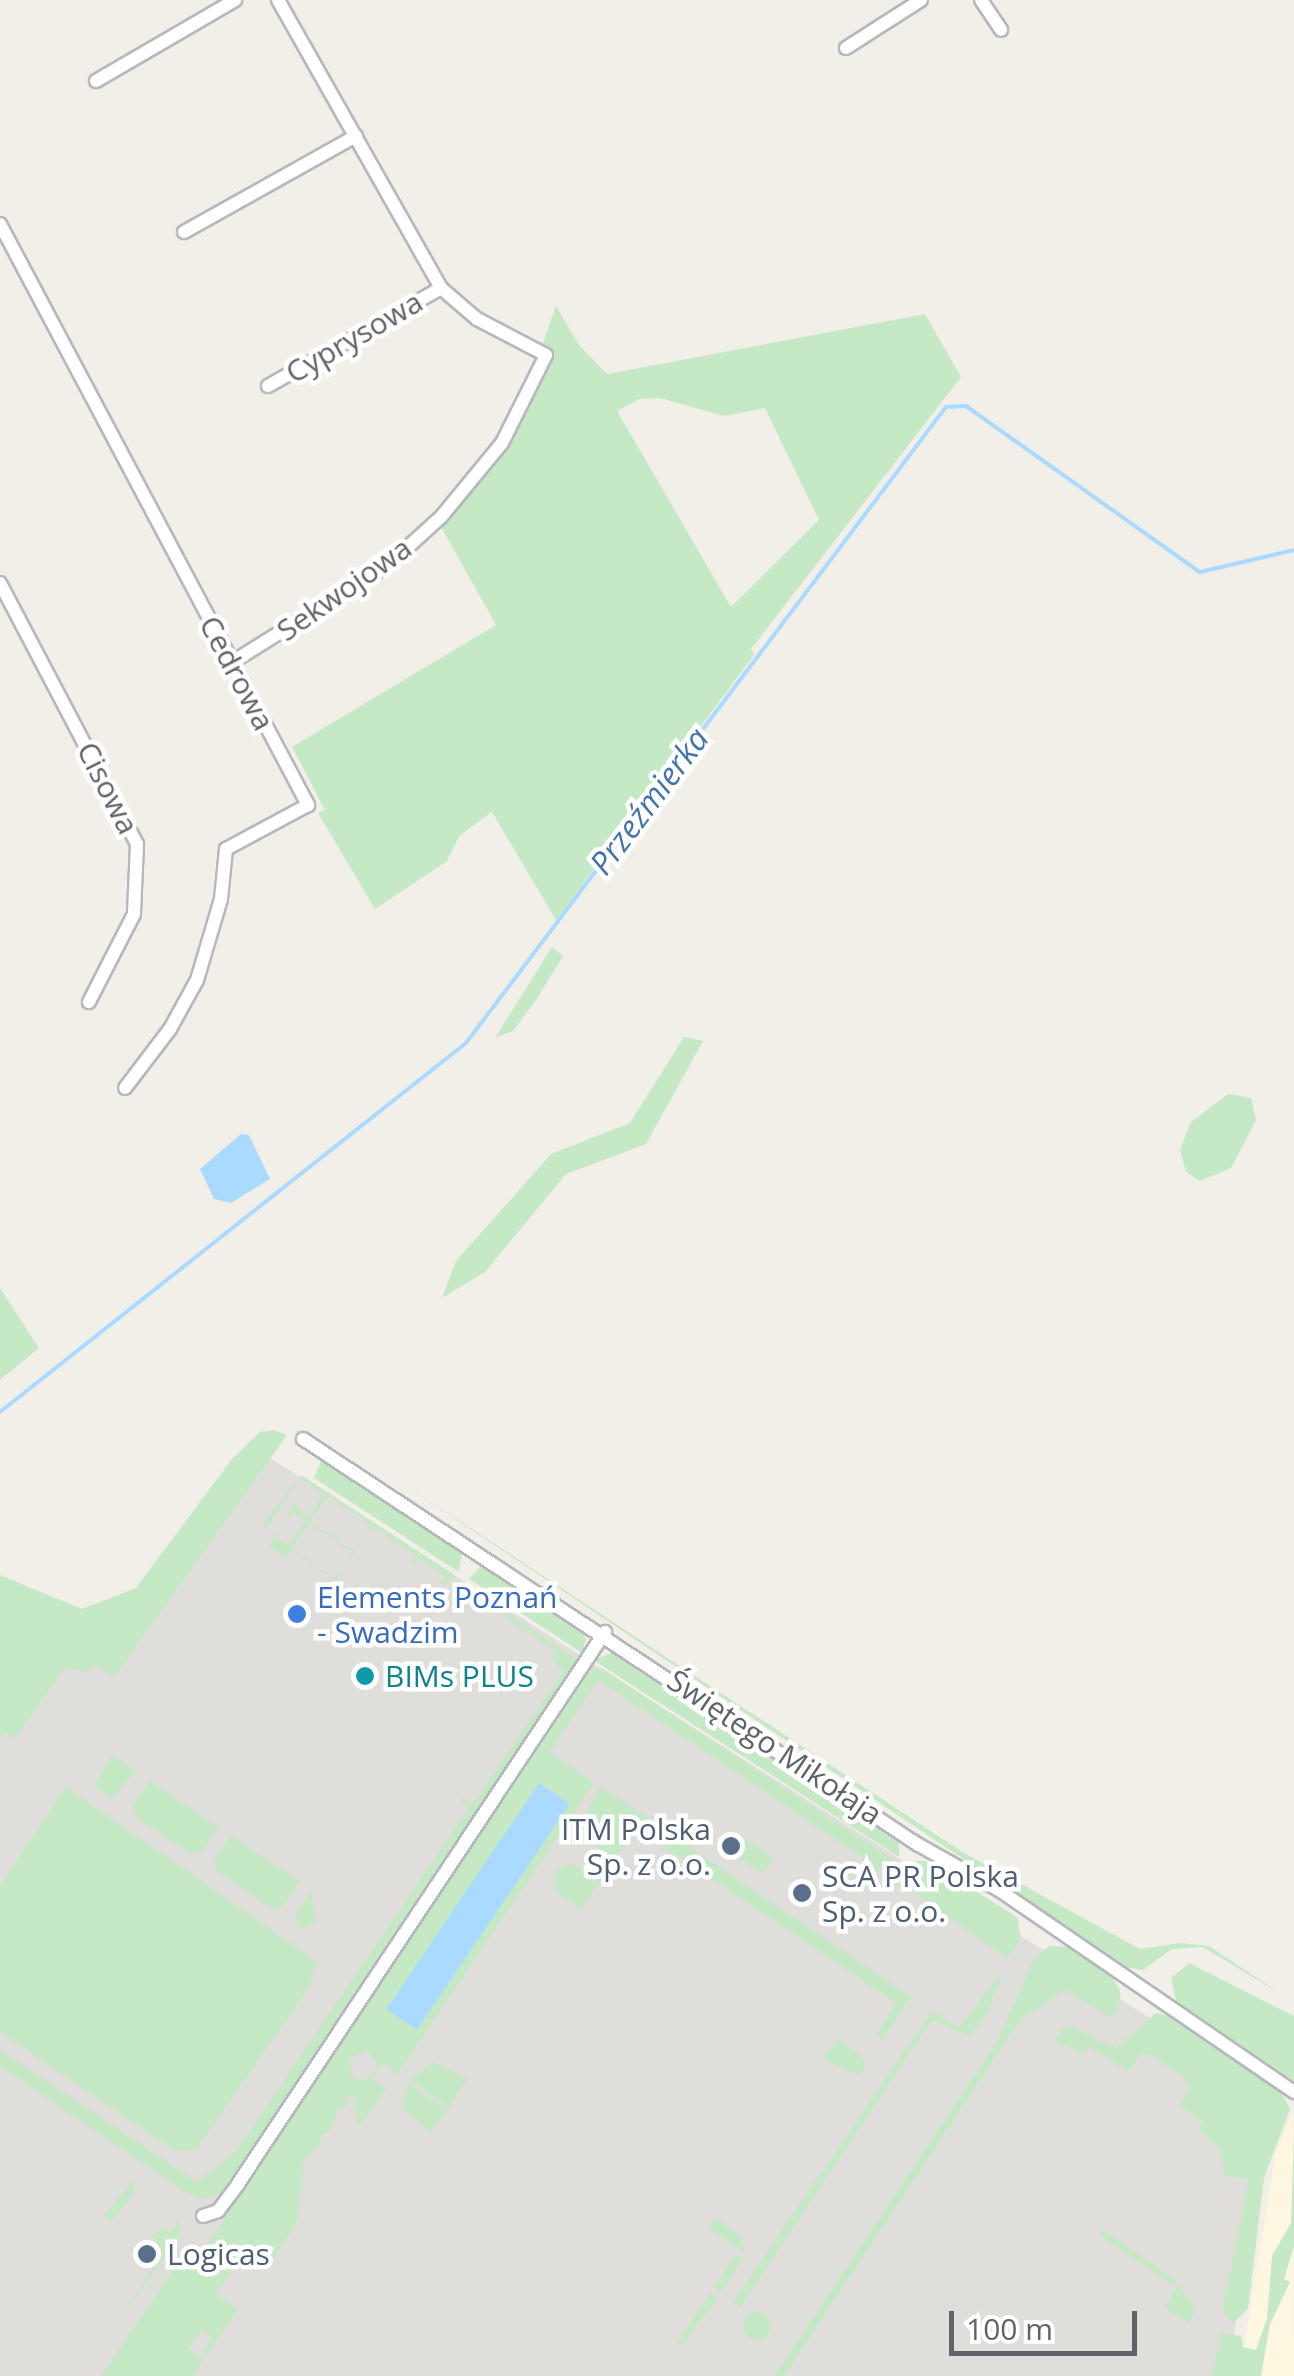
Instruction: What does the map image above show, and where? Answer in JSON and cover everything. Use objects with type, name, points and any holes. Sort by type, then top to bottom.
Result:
[{"type":"street","points":[[96,80],[235,0]]},
{"type":"street","name":"Cyprysowa","points":[[278,0],[441,288],[477,319],[546,355]]},
{"type":"street","points":[[846,48],[921,0]]},
{"type":"street","points":[[980,0],[1002,30]]},
{"type":"street","points":[[184,232],[356,136]]},
{"type":"street","name":"Cedrowa","points":[[1,228],[308,805],[226,850],[221,899],[197,980],[170,1029],[125,1088]]},
{"type":"street","name":"Cyprysowa","points":[[268,386],[441,288]]},
{"type":"street","name":"Sekwojowa","points":[[231,662],[388,566],[441,517],[502,443],[546,355]]},
{"type":"street","name":"Cisowa","points":[[0,584],[137,844],[134,914],[88,1002]]},
{"type":"street","name":"Świętego Mikołaja","points":[[303,1439],[605,1632],[1294,2092]]},
{"type":"street","points":[[203,2216],[218,2211],[238,2184],[605,1632]]},
{"type":"shaded area","points":[[264,1454],[1200,2050],[1264,2167],[1226,2376],[0,2376],[0,1678],[82,1609],[136,1590]]},
{"type":"shaded area","points":[[1293,2111],[1294,2376],[1239,2376],[1276,2152]]},
{"type":"green space","points":[[556,306],[579,345],[607,374],[925,314],[961,377],[751,649],[754,655],[556,920],[492,812],[460,835],[447,861],[375,909],[318,813],[325,810],[292,747],[496,625],[440,525],[483,480],[510,437],[550,354],[542,346]],"holes":[[[660,398],[724,416],[765,408],[819,520],[731,607],[617,411],[639,399]]]},
{"type":"green space","points":[[552,947],[563,956],[536,1000],[513,1031],[495,1038]]},
{"type":"green space","points":[[684,1037],[703,1041],[646,1144],[566,1174],[485,1272],[442,1298],[456,1261],[551,1154],[630,1123]]},
{"type":"green space","points":[[1228,1094],[1251,1098],[1256,1120],[1231,1168],[1200,1181],[1186,1172],[1180,1150],[1191,1122]]},
{"type":"green space","points":[[0,1288],[39,1348],[0,1380]]},
{"type":"green space","points":[[274,1430],[287,1435],[114,1677],[95,1664],[88,1672],[65,1667],[15,1738],[5,1732],[0,1738],[0,1575],[82,1609],[136,1588],[232,1459],[260,1432]]},
{"type":"green space","points":[[321,1461],[462,1550],[459,1572],[314,1478]]},
{"type":"green space","points":[[385,1472],[964,1853],[1140,1949],[1180,1943],[1209,1946],[1278,1992],[1203,1947],[1172,1949],[1143,1970],[1125,1967]]},
{"type":"green space","points":[[301,1475],[453,1574],[446,1585],[440,1584],[445,1576],[418,1558],[413,1565],[415,1555],[374,1527],[365,1532],[370,1524],[328,1496],[310,1521],[352,1550],[360,1544],[349,1561],[352,1552],[309,1523],[292,1548],[334,1578],[342,1571],[330,1588],[333,1579],[291,1550],[285,1557],[269,1547],[278,1529],[277,1539],[289,1546],[305,1521],[294,1513],[286,1518],[294,1503],[307,1519],[324,1494],[300,1478],[266,1528],[262,1525]]},
{"type":"green space","points":[[480,1567],[579,1624],[586,1639],[582,1653],[469,1579]]},
{"type":"green space","points":[[469,1587],[577,1660],[223,2192],[203,2199],[183,2191],[0,2066],[0,2050],[197,2182],[236,2151],[468,1809],[456,1794],[472,1805],[563,1672],[552,1659],[556,1651],[472,1594],[464,1599]]},
{"type":"green space","points":[[617,1651],[899,1838],[899,1857],[593,1660]]},
{"type":"green space","points":[[590,1667],[603,1669],[894,1860],[879,1871],[862,1864],[863,1858],[598,1680],[549,1752],[594,1783],[397,2075],[385,2063],[378,2067],[368,2051],[350,2057],[351,2076],[365,2081],[378,2069],[373,2080],[387,2088],[358,2128],[354,2097],[347,2096],[346,2109],[339,2108],[329,2133],[322,2133],[321,2146],[304,2158],[298,2220],[267,2269],[244,2253],[216,2294],[238,2309],[206,2356],[202,2353],[212,2337],[202,2330],[189,2348],[204,2360],[193,2376],[101,2376],[175,2267],[197,2260]]},
{"type":"green space","points":[[112,1755],[136,1771],[112,1799],[95,1785]]},
{"type":"green space","points":[[150,1781],[218,1827],[202,1851],[189,1853],[136,1818],[133,1805]]},
{"type":"green space","points":[[600,1786],[924,2006],[909,2000],[882,2040],[876,2035],[896,2003],[636,1828],[614,1860],[578,1831]]},
{"type":"green space","points":[[66,1787],[316,1961],[310,1986],[196,2150],[176,2151],[0,2032],[0,1885]]},
{"type":"green space","points":[[231,1835],[300,1882],[281,1908],[270,1908],[216,1870],[215,1860]]},
{"type":"green space","points":[[745,1839],[773,1858],[763,1874],[734,1855]]},
{"type":"green space","points":[[916,1861],[927,1861],[1017,1917],[1021,1939],[1008,1959],[906,1887],[901,1894],[896,1884]]},
{"type":"green space","points":[[570,1863],[601,1880],[581,1910],[554,1889],[555,1871]]},
{"type":"green space","points":[[311,1892],[316,1922],[300,1929],[295,1916]]},
{"type":"green space","points":[[1049,1946],[1070,1947],[1112,1976],[1121,1993],[1116,2014],[1109,2017],[1065,1990],[1021,2019],[784,2376],[774,2376],[999,2038],[1034,1959]]},
{"type":"green space","points":[[1189,1963],[1294,2016],[1294,2081],[1176,2001],[1171,1978]]},
{"type":"green space","points":[[1003,1970],[987,2014],[969,2036],[932,2020],[740,2307],[733,2302],[932,2011],[959,2028]]},
{"type":"green space","points":[[1155,2013],[1171,2016],[1280,2090],[1290,2109],[1264,2178],[1248,2309],[1233,2323],[1222,2310],[1249,2180],[1224,2175],[1220,2149],[1198,2129],[1203,2121],[1179,2106],[1191,2088],[1185,2078],[1151,2055],[1141,2054],[1128,2072],[1089,2046],[1083,2053],[1056,2042],[1061,2029],[1072,2027],[1116,2048]]},
{"type":"green space","points":[[836,2039],[861,2055],[865,2067],[859,2075],[823,2059]]},
{"type":"green space","points":[[434,2062],[467,2079],[449,2107],[410,2080]]},
{"type":"green space","points":[[408,2083],[447,2110],[431,2132],[402,2108]]},
{"type":"green space","points":[[1294,2135],[1294,2246],[1284,2279],[1290,2282],[1270,2324],[1261,2376],[1211,2376],[1222,2333],[1241,2336],[1243,2347],[1256,2350],[1267,2318],[1272,2256],[1291,2223]]},
{"type":"green space","points":[[133,2180],[134,2192],[112,2221],[104,2216]]},
{"type":"green space","points":[[180,2216],[180,2234],[113,2332],[163,2251],[152,2236],[163,2228],[171,2233]]},
{"type":"green space","points":[[715,2218],[740,2235],[745,2253],[709,2228]]},
{"type":"green space","points":[[1103,2230],[1176,2281],[1173,2285],[1100,2236]]},
{"type":"green space","points":[[737,2254],[743,2258],[720,2294],[714,2286]]},
{"type":"green space","points":[[1178,2285],[1196,2309],[1189,2323],[1164,2308]]},
{"type":"green space","points":[[710,2293],[717,2299],[681,2346],[677,2342]]},
{"type":"green space","points":[[757,2312],[767,2316],[771,2326],[767,2336],[757,2340],[747,2336],[743,2326],[747,2316]]},
{"type":"water","points":[[241,1134],[249,1135],[270,1179],[231,1203],[214,1199],[200,1169]]},
{"type":"water","points":[[539,1783],[570,1804],[417,2030],[386,2009]]},
{"type":"waterway","name":"Przeźmierka","points":[[0,1412],[466,1043],[946,407],[966,406],[1200,572],[1294,550]]},
{"type":"place","name":"Elements Poznań - Swadzim","points":[[297,1614]]},
{"type":"place","name":"BIMs PLUS","points":[[365,1676]]},
{"type":"place","name":"ITM Polska Sp. z o.o.","points":[[731,1846]]},
{"type":"place","name":"SCA PR Polska Sp. z o.o.","points":[[802,1893]]},
{"type":"place","name":"Logicas","points":[[147,2254]]}]
